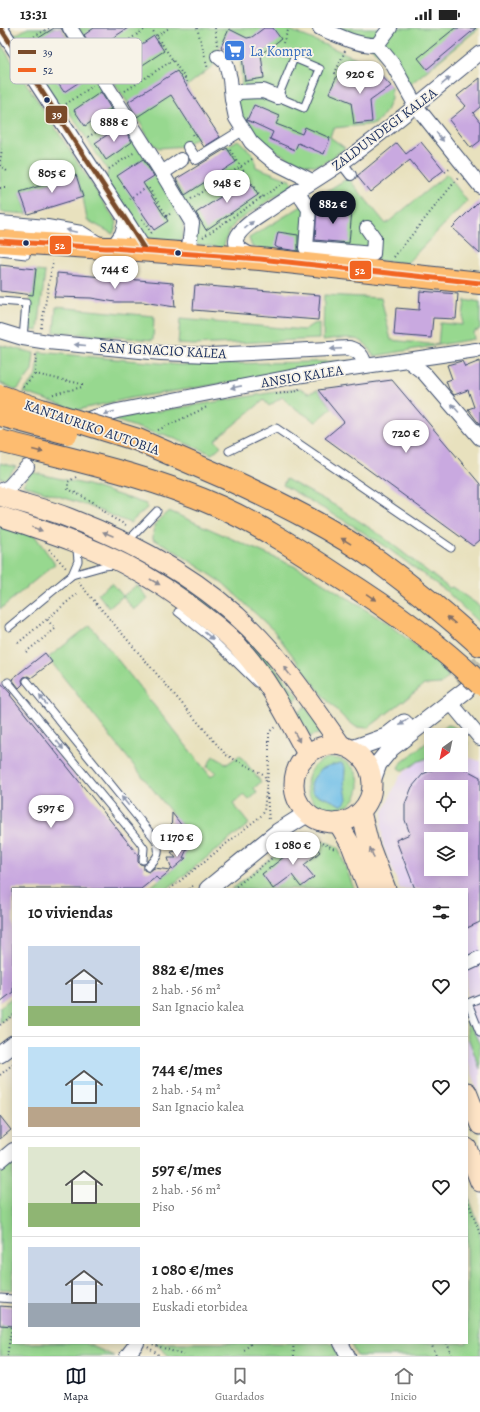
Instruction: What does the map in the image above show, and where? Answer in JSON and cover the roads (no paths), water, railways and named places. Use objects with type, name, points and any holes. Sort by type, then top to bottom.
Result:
[{"type":"main road","points":[[0,241],[109,248],[148,242],[189,250],[260,259],[480,283]]},
{"type":"main road","name":"KANTAURIKO AUTOBIA","points":[[0,396],[48,413],[138,440],[228,479]]},
{"type":"main road","points":[[0,414],[228,479],[288,507],[349,542],[379,562],[416,590],[480,645]]},
{"type":"main road","points":[[0,441],[134,476],[220,507],[271,534],[376,600],[443,650],[468,685]]},
{"type":"main road","points":[[0,456],[122,488],[199,513],[338,576]]},
{"type":"main road","points":[[0,496],[68,518],[127,542],[177,571],[234,614],[276,657],[346,747],[361,756],[366,762],[371,774],[372,788],[369,801],[361,812],[350,819],[338,823],[322,821],[308,813],[295,795],[294,784],[297,768],[307,754],[314,749],[323,746],[346,747]]},
{"type":"main road","points":[[0,516],[71,541],[124,564],[196,609],[224,632],[245,653],[263,677],[281,720],[307,754]]},
{"type":"main road","points":[[361,812],[368,844],[386,888]]},
{"type":"main road","points":[[338,823],[351,845],[368,888]]},
{"type":"main road","points":[[468,1095],[480,1125]]},
{"type":"main road","points":[[468,1151],[480,1182]]},
{"type":"street","points":[[70,28],[76,38]]},
{"type":"street","points":[[320,28],[358,43],[377,45],[390,60],[416,106],[480,186]]},
{"type":"street","points":[[377,45],[390,28]]},
{"type":"street","points":[[1,29],[10,43]]},
{"type":"street","name":"ZALDUNDEGI KALEA","points":[[260,259],[242,251],[237,244],[237,236],[258,217],[341,162],[416,106],[480,53]]},
{"type":"street","points":[[218,56],[226,63],[236,118],[251,142],[274,162],[312,181]]},
{"type":"street","points":[[37,84],[126,220],[148,242]]},
{"type":"street","points":[[106,84],[145,145],[192,223],[189,250]]},
{"type":"street","points":[[232,99],[238,92],[263,91],[278,97]]},
{"type":"street","points":[[162,173],[187,153],[196,159],[243,130]]},
{"type":"street","points":[[341,162],[351,175]]},
{"type":"street","points":[[297,190],[309,209],[306,248],[373,254],[374,238],[367,228]]},
{"type":"street","points":[[0,223],[47,227],[81,233],[109,248],[122,234],[126,220]]},
{"type":"street","name":"SAN IGNACIO KALEA","points":[[0,331],[30,340],[161,353],[209,355],[349,348],[360,354],[364,359],[365,366]]},
{"type":"street","name":"ANSIO KALEA","points":[[92,418],[117,411],[296,376],[476,350]]},
{"type":"street","points":[[429,379],[431,369],[442,355]]},
{"type":"street","points":[[407,360],[416,365],[480,438]]},
{"type":"street","points":[[0,491],[9,487],[27,467]]},
{"type":"street","points":[[346,747],[386,737],[468,685]]},
{"type":"street","points":[[372,781],[378,764],[391,748],[450,702],[468,685]]},
{"type":"street","points":[[450,702],[480,738]]},
{"type":"street","points":[[209,888],[278,832],[308,813]]},
{"type":"street","points":[[468,964],[480,958]]},
{"type":"street","points":[[0,1054],[12,1045]]},
{"type":"street","points":[[0,1160],[12,1151]]},
{"type":"street","points":[[127,1356],[143,1344]]},
{"type":"street","points":[[342,1344],[348,1356]]},
{"type":"lane","points":[[294,58],[320,69],[304,108],[278,97],[294,58]]},
{"type":"lane","points":[[0,252],[26,255],[27,243]]},
{"type":"lane","points":[[0,301],[26,303],[30,340]]},
{"type":"lane","points":[[228,451],[276,428],[451,548]]},
{"type":"lane","points":[[127,542],[157,511]]},
{"type":"lane","points":[[71,541],[77,550],[78,561],[72,575]]},
{"type":"lane","points":[[9,627],[72,575],[104,566],[124,564]]},
{"type":"lane","points":[[178,612],[212,639],[265,691],[281,720]]},
{"type":"lane","points":[[27,681],[156,840],[159,849],[158,855],[148,867]]},
{"type":"lane","points":[[8,682],[139,841],[144,848],[143,860]]},
{"type":"lane","points":[[480,998],[468,1003],[480,1033]]},
{"type":"lane","points":[[0,1298],[12,1299]]},
{"type":"water","points":[[341,763],[345,767],[344,782],[347,799],[344,804],[341,805],[315,794],[311,785],[313,779],[321,769]]},
{"type":"tunnel","points":[[457,681],[480,664]]},
{"type":"place","name":"La Kompra","points":[[234,51]]}]
